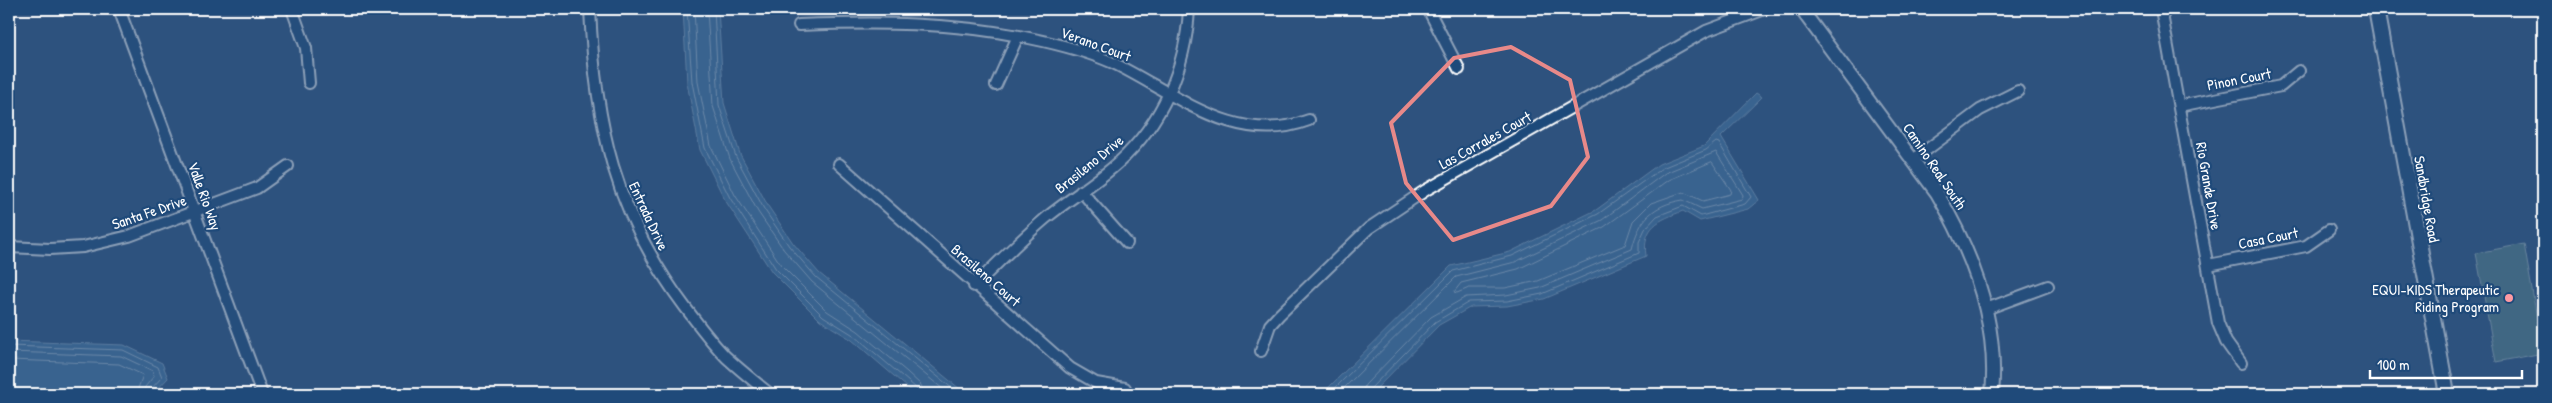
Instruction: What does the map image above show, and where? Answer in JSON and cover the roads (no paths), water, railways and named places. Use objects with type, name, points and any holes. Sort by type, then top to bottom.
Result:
[{"type":"main road","name":"Sandbridge Road","points":[[2376,9],[2447,394]]},
{"type":"street","name":"Valle Rio Way","points":[[119,9],[262,394]]},
{"type":"street","points":[[292,9],[306,48],[309,83]]},
{"type":"street","name":"Entrada Drive","points":[[590,9],[600,120],[616,181],[637,230],[669,286],[702,329],[726,356],[770,394]]},
{"type":"street","name":"Brasileno Drive","points":[[974,286],[1017,243],[1132,149],[1154,121],[1169,93],[1185,46],[1189,9]]},
{"type":"street","points":[[1428,9],[1459,69]]},
{"type":"street","name":"Las Corrales Court","points":[[1261,350],[1270,326],[1279,315],[1381,219],[1706,31],[1765,9]]},
{"type":"street","name":"Camino Real South","points":[[1801,9],[1938,193],[1953,219],[1974,268],[1986,309],[1993,358],[1992,394]]},
{"type":"street","name":"Rio Grande Drive","points":[[2161,9],[2220,329],[2226,342],[2241,363]]},
{"type":"street","name":"Verano Court","points":[[799,24],[908,22],[1018,36],[1060,45],[1093,56],[1141,77],[1218,118],[1260,129],[1281,129],[1309,120]]},
{"type":"street","points":[[996,85],[1018,36]]},
{"type":"street","name":"Pinon Court","points":[[2179,106],[2281,86],[2299,70]]},
{"type":"street","points":[[1913,160],[1980,110],[2018,91]]},
{"type":"street","name":"Brasileno Court","points":[[839,164],[974,286],[1070,368],[1096,382],[1125,388]]},
{"type":"street","name":"Santa Fe Drive","points":[[9,247],[50,250],[83,247],[129,236],[257,188],[288,166]]},
{"type":"street","points":[[1081,191],[1128,243]]},
{"type":"street","name":"Casa Court","points":[[2208,265],[2306,246],[2329,230]]},
{"type":"street","points":[[1986,309],[2048,286]]},
{"type":"water","points":[[683,9],[718,9],[724,103],[740,154],[768,206],[793,243],[819,273],[966,394],[915,394],[852,340],[820,320],[772,272],[725,200],[700,150],[687,83]]},
{"type":"water","points":[[1756,93],[1762,97],[1721,137],[1759,200],[1748,209],[1700,221],[1683,211],[1660,221],[1654,226],[1647,238],[1645,246],[1646,256],[1544,299],[1507,306],[1471,307],[1439,325],[1371,394],[1322,394],[1451,266],[1510,252],[1596,210],[1659,164],[1704,146]]},
{"type":"water","points":[[9,341],[124,345],[162,363],[168,378],[153,394],[9,394]]},
{"type":"place","name":"EQUI-KIDS Therapeutic Riding Program","points":[[2509,298]]}]
